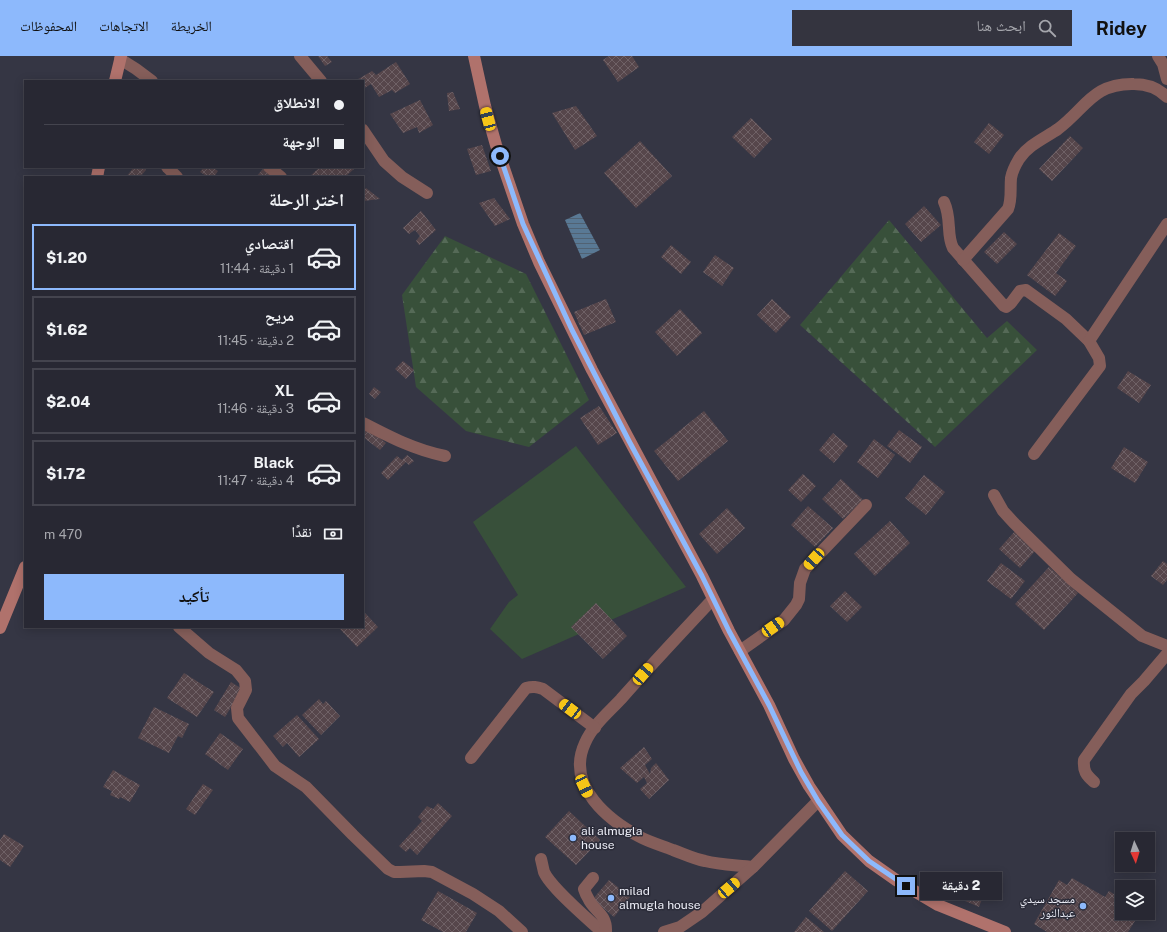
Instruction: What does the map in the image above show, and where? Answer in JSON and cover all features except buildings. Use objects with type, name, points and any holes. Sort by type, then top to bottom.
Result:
[{"type":"street","points":[[300,56],[320,80]]},
{"type":"street","points":[[474,56],[485,106],[496,145],[523,224],[539,262],[592,370],[674,522],[769,705],[794,759],[818,801],[842,835],[869,861],[882,871],[938,905],[1005,932]]},
{"type":"street","points":[[1158,56],[1163,64],[1167,79]]},
{"type":"street","points":[[115,80],[120,58],[151,80]]},
{"type":"street","points":[[963,260],[1008,209],[1010,201],[1011,178],[1018,160],[1024,151],[1058,129],[1075,115],[1092,97],[1102,90],[1114,85],[1143,84],[1154,88],[1167,97]]},
{"type":"street","points":[[364,131],[384,161],[402,177],[427,193]]},
{"type":"street","points":[[168,168],[176,176]]},
{"type":"street","points":[[270,168],[280,176]]},
{"type":"street","points":[[944,202],[949,215],[951,245],[1004,306],[1006,307],[1009,305],[1020,291],[1026,290],[1066,319],[1089,341],[1099,358],[1100,366],[1034,454]]},
{"type":"street","points":[[1089,341],[1167,224]]},
{"type":"street","points":[[364,424],[405,444],[425,452],[445,456]]},
{"type":"street","points":[[994,495],[1003,511],[1014,523],[1071,579],[1142,636],[1167,646]]},
{"type":"street","points":[[740,651],[784,620],[799,599],[800,583],[805,569],[866,505]]},
{"type":"street","points":[[0,628],[24,569]]},
{"type":"street","points":[[713,599],[661,654],[595,728],[585,742],[580,756],[580,778],[588,794],[605,812],[622,826],[644,839],[704,861],[753,867]]},
{"type":"street","points":[[180,628],[210,653],[236,670],[245,681],[246,690],[237,708],[238,718],[275,766],[306,787],[388,869],[394,872],[432,872],[473,894],[499,911],[522,932]]},
{"type":"street","points":[[1094,782],[1086,775],[1083,767],[1084,760],[1131,694],[1167,654]]},
{"type":"street","points":[[471,758],[526,688],[530,687],[543,689],[595,728]]},
{"type":"street","points":[[664,932],[680,927],[702,912],[753,867],[818,801]]},
{"type":"street","points":[[541,860],[550,881],[602,932]]},
{"type":"street","points":[[593,878],[584,889],[588,899],[600,912],[606,924],[606,932]]},
{"type":"green space","points":[[889,220],[987,338],[1007,321],[1037,350],[935,447],[800,325]]},
{"type":"green space","points":[[445,236],[526,274],[589,400],[529,447],[466,431],[416,387],[402,295]]},
{"type":"green space","points":[[576,446],[686,587],[522,659],[490,629],[509,602],[518,595],[473,522]]},
{"type":"water","points":[[580,213],[600,250],[582,259],[565,220]]},
{"type":"place","name":"ali almugla house","points":[[573,838]]},
{"type":"place","name":"milad almugla house","points":[[611,898]]},
{"type":"place","name":"مسجد سيدي عبدالنور","points":[[1083,906]]},
{"type":"route","points":[[500,156],[523,224],[539,262],[572,330],[769,705],[801,772],[818,801],[842,835],[869,861],[906,886]]}]
